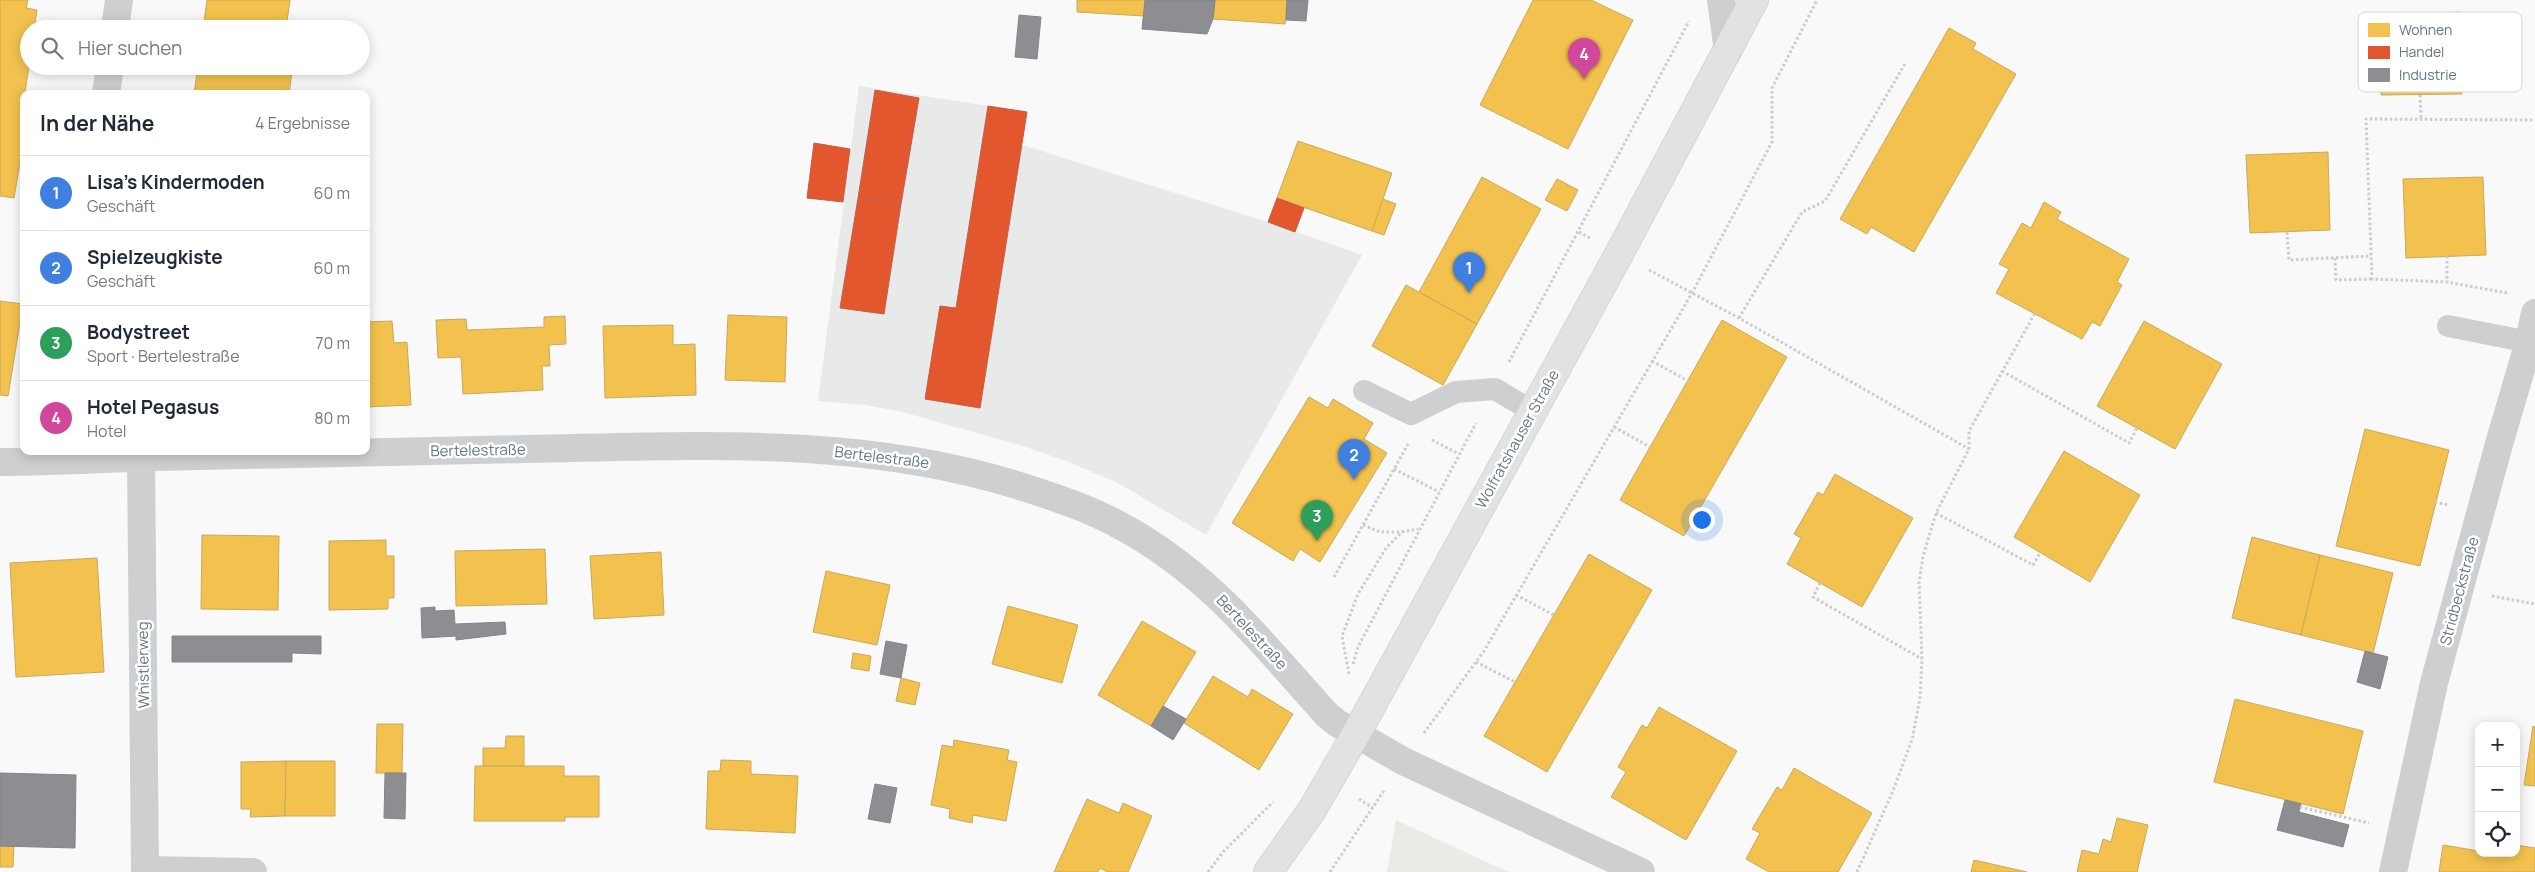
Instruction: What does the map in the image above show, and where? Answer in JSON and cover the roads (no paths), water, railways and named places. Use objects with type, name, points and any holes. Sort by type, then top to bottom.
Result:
[{"type":"main road","name":"Wolfratshauser Straße","points":[[1268,872],[1312,810],[1356,734],[1619,254],[1754,0]]},
{"type":"street","points":[[116,20],[119,0]]},
{"type":"street","points":[[1721,0],[1728,51]]},
{"type":"street","points":[[107,90],[109,75]]},
{"type":"street","name":"Stridbeckstraße","points":[[2393,872],[2434,684],[2529,342],[2535,313]]},
{"type":"street","name":"Bertelestraße","points":[[370,453],[656,446],[782,446],[870,454],[933,463],[994,478],[1052,497],[1117,524],[1167,554],[1215,592],[1271,651],[1327,715],[1356,734],[1403,761],[1641,872]]},
{"type":"street","name":"Bertelestraße","points":[[0,462],[69,456],[141,458],[270,455]]},
{"type":"street","name":"Whistlerweg","points":[[141,458],[145,871]]},
{"type":"street","points":[[145,871],[253,872]]},
{"type":"lane","points":[[2448,326],[2529,342]]},
{"type":"lane","points":[[1364,390],[1411,414],[1456,392],[1495,390],[1532,411]]},
{"type":"place","name":"Hotel Pegasus","points":[[1584,79]]},
{"type":"place","name":"Lisa's Kindermoden","points":[[1469,293]]},
{"type":"place","name":"Spielzeugkiste","points":[[1354,480]]},
{"type":"place","name":"Bodystreet","points":[[1317,541]]}]
